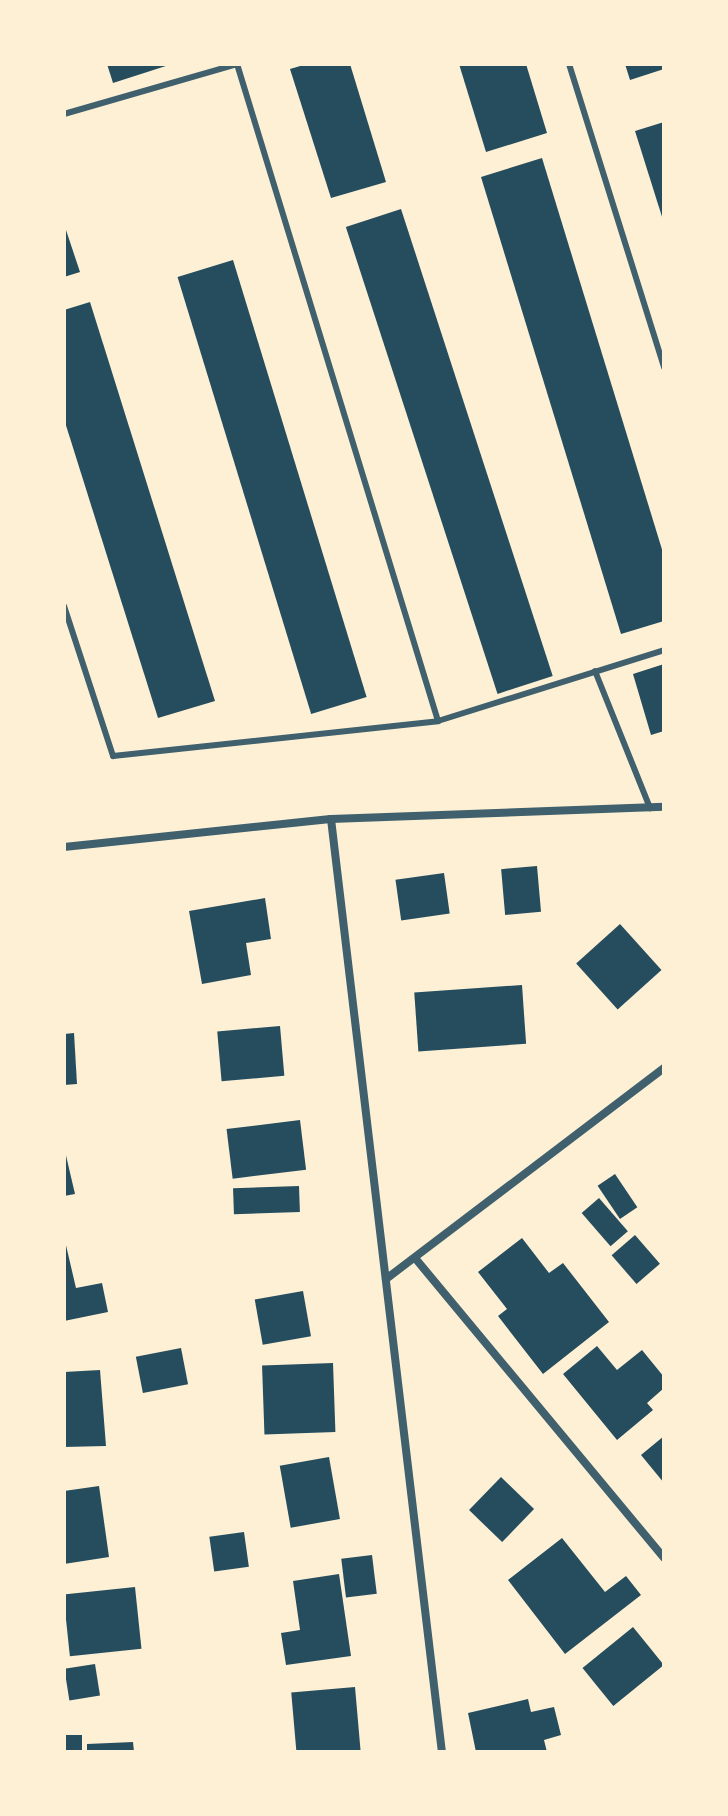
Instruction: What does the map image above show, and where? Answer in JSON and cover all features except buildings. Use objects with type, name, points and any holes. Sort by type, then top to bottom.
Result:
[{"type":"street","points":[[64,847],[331,819],[664,807]]},
{"type":"street","points":[[331,819],[442,1752]]},
{"type":"street","points":[[386,1279],[664,1068]]},
{"type":"street","points":[[415,1258],[664,1558]]},
{"type":"lane","points":[[64,114],[237,64],[438,721]]},
{"type":"lane","points":[[569,64],[664,368]]},
{"type":"lane","points":[[64,606],[113,756],[438,721],[664,650]]},
{"type":"lane","points":[[595,671],[650,808]]}]
